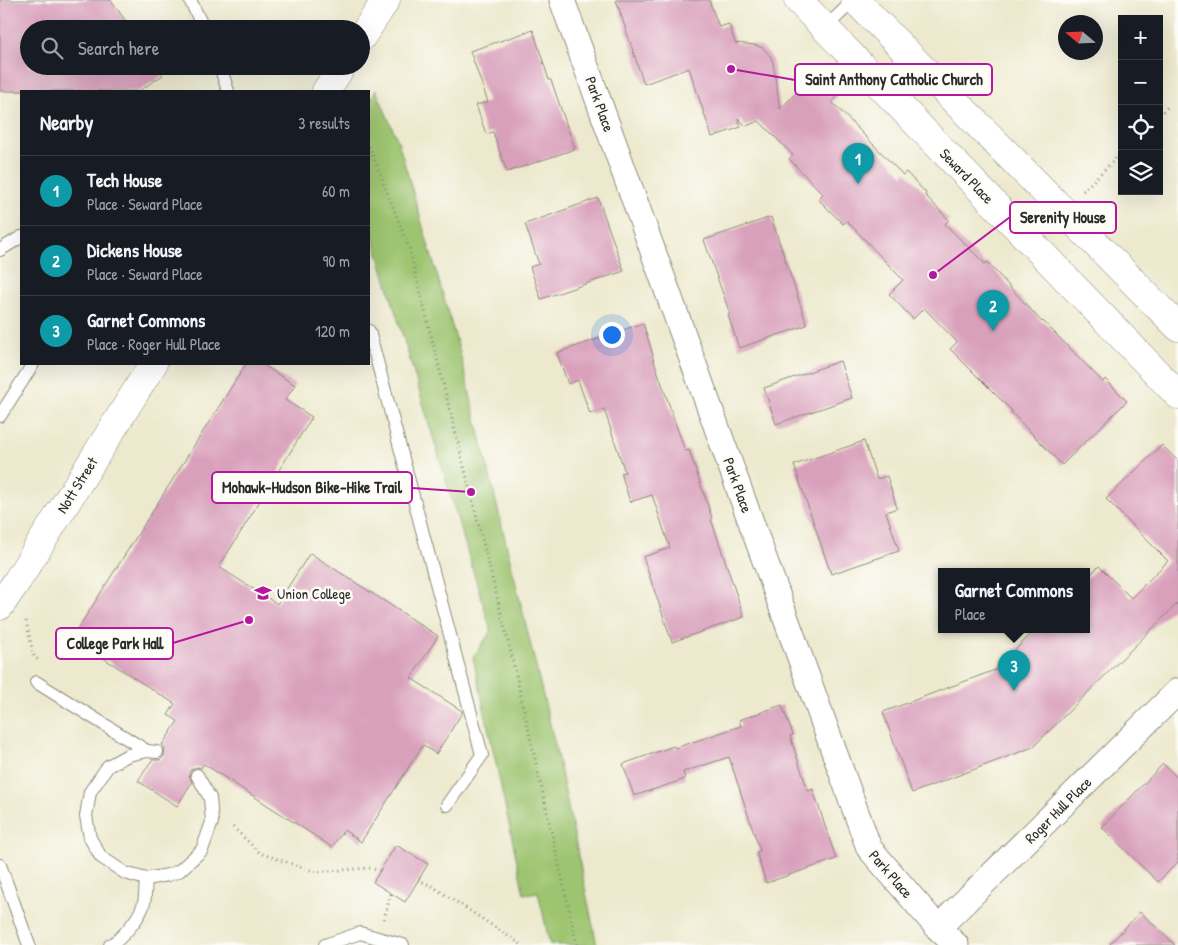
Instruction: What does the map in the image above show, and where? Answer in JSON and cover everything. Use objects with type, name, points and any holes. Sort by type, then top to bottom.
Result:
[{"type":"street","points":[[370,24],[386,0]]},
{"type":"street","name":"Park Place","points":[[562,0],[868,848],[938,928],[956,945]]},
{"type":"street","name":"Seward Place","points":[[798,0],[1178,395]]},
{"type":"street","points":[[855,0],[1178,327]]},
{"type":"street","points":[[327,90],[336,75]]},
{"type":"street","name":"Nott Street","points":[[0,606],[152,365]]},
{"type":"street","name":"Roger Hull Place","points":[[938,928],[1178,691]]},
{"type":"lane","points":[[190,0],[200,20]]},
{"type":"lane","points":[[825,28],[855,0]]},
{"type":"lane","points":[[223,75],[228,90]]},
{"type":"lane","points":[[0,250],[20,238]]},
{"type":"lane","points":[[370,335],[482,755],[447,804]]},
{"type":"lane","points":[[0,416],[32,365]]},
{"type":"lane","points":[[36,682],[152,752],[128,755],[108,766],[90,792],[86,816],[90,838],[101,857],[124,874],[146,879],[168,876],[179,871],[202,850],[212,822],[210,798],[196,775]]},
{"type":"lane","points":[[0,865],[29,945]]},
{"type":"lane","points":[[110,945],[115,943],[131,926],[143,906],[146,879]]},
{"type":"lane","points":[[325,945],[360,932],[403,945]]},
{"type":"path","points":[[1163,111],[1170,104]]},
{"type":"path","points":[[370,149],[409,248],[513,661],[577,945]]},
{"type":"path","points":[[1063,211],[1118,156]]},
{"type":"path","points":[[26,620],[34,656]]},
{"type":"path","points":[[230,824],[260,853],[316,872],[369,868],[380,871]]},
{"type":"path","points":[[418,880],[432,886],[522,945]]},
{"type":"green space","points":[[376,90],[398,141],[460,353],[556,749],[597,945],[550,945],[538,892],[524,894],[473,657],[491,631],[370,226],[370,100]]},
{"type":"building","points":[[0,0],[111,0],[125,20],[20,20],[20,75],[163,75],[140,90],[0,91]]},
{"type":"building","points":[[616,0],[709,0],[719,27],[729,24],[735,43],[755,45],[763,48],[771,57],[780,109],[816,73],[838,96],[832,102],[903,175],[906,172],[926,193],[925,195],[949,220],[945,224],[985,264],[987,262],[1042,322],[1103,382],[1105,379],[1127,401],[1062,465],[1012,411],[950,349],[957,342],[924,308],[913,319],[889,294],[903,280],[847,221],[843,224],[818,199],[823,194],[789,159],[793,155],[759,121],[746,126],[738,118],[741,127],[712,137],[689,68],[644,84]]},
{"type":"building","points":[[533,30],[549,80],[551,80],[575,149],[507,172],[493,132],[486,134],[476,105],[488,102],[470,51]]},
{"type":"building","points":[[598,198],[624,271],[541,299],[530,267],[539,264],[525,224]]},
{"type":"building","points":[[771,217],[807,325],[739,348],[728,315],[730,314],[704,240]]},
{"type":"building","points":[[643,323],[685,451],[689,450],[744,617],[672,642],[643,557],[670,548],[652,495],[630,502],[621,473],[625,472],[604,409],[590,414],[578,380],[568,384],[557,353]]},
{"type":"building","points":[[840,361],[852,398],[776,424],[764,388]]},
{"type":"building","points":[[245,365],[264,365],[295,385],[285,400],[312,417],[219,567],[277,604],[310,553],[438,636],[411,678],[462,711],[462,713],[436,754],[423,745],[361,842],[344,830],[332,847],[204,764],[201,768],[197,767],[190,770],[189,775],[192,782],[177,806],[138,781],[152,760],[160,760],[164,756],[165,749],[162,745],[178,721],[168,715],[175,704],[72,638]]},
{"type":"building","points":[[864,441],[877,479],[887,476],[897,508],[886,512],[899,551],[831,574],[794,465]]},
{"type":"building","points":[[1162,445],[1178,461],[1178,603],[1033,747],[912,793],[883,712],[995,670],[1032,633],[1090,633],[1090,575],[1099,566],[1131,598],[1168,561],[1106,499]]},
{"type":"building","points":[[782,705],[793,735],[790,736],[808,791],[813,789],[836,859],[766,883],[756,852],[760,851],[729,757],[683,772],[685,779],[634,796],[623,764],[674,746],[675,748],[741,726],[739,720]]},
{"type":"building","points":[[1163,764],[1178,778],[1178,862],[1158,882],[1102,827]]},
{"type":"building","points":[[396,845],[428,864],[405,902],[373,882]]},
{"type":"building","points":[[1140,912],[1154,925],[1175,945],[1109,945]]},
{"type":"place","name":"Saint Anthony Catholic Church","points":[[731,69]]},
{"type":"place","name":"Tech House","points":[[858,184]]},
{"type":"place","name":"Serenity House","points":[[933,275]]},
{"type":"place","name":"Dickens House","points":[[993,331]]},
{"type":"place","name":"Mohawk-Hudson Bike-Hike Trail","points":[[471,492]]},
{"type":"place","name":"Union College","points":[[263,593]]},
{"type":"place","name":"College Park Hall","points":[[249,620]]},
{"type":"place","name":"Garnet Commons","points":[[1014,691]]}]
